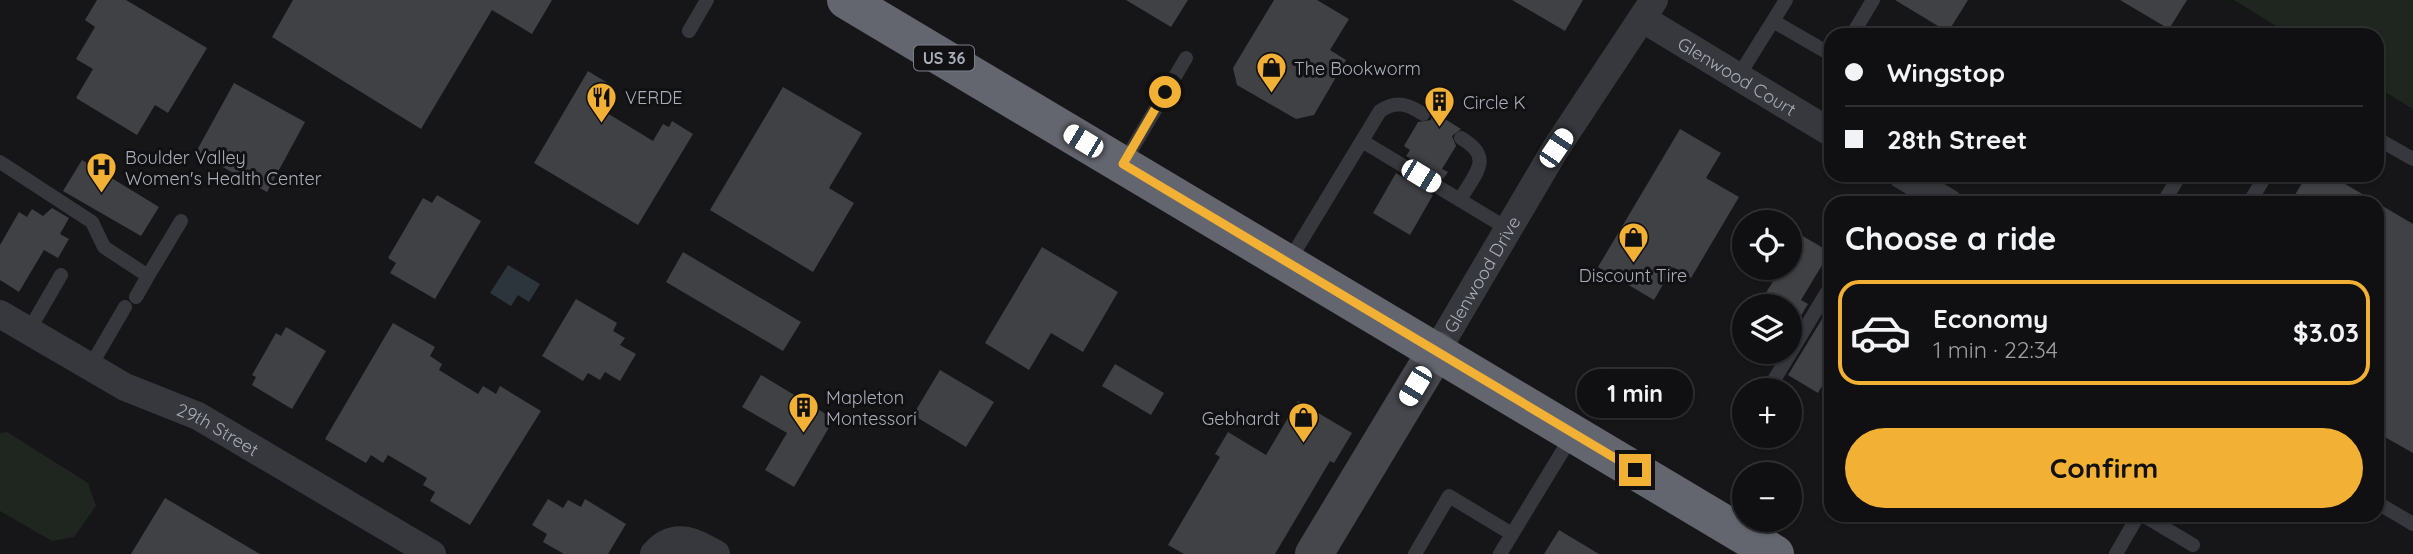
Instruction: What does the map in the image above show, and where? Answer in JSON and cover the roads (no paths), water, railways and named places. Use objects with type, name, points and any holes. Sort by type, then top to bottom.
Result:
[{"type":"highway","name":"US 36","points":[[846,0],[1775,554]]},
{"type":"street","name":"Glenwood Court","points":[[1648,9],[1738,77],[1824,128]]},
{"type":"street","name":"Glenwood Drive","points":[[1314,554],[1556,148],[1648,9]]},
{"type":"street","points":[[1914,182],[1937,196]]},
{"type":"street","name":"29th Street","points":[[0,314],[125,387],[198,416],[432,554]]},
{"type":"street","points":[[654,554],[670,540],[691,539],[716,554]]},
{"type":"lane","points":[[689,31],[707,0]]},
{"type":"lane","points":[[1738,77],[1786,0]]},
{"type":"lane","points":[[1856,28],[1873,0]]},
{"type":"lane","points":[[1773,21],[1824,51]]},
{"type":"lane","points":[[1123,164],[1186,58]]},
{"type":"lane","points":[[1288,263],[1380,111],[1388,106],[1406,105],[1423,114]]},
{"type":"lane","points":[[1460,200],[1480,164],[1480,156],[1474,145],[1461,138]]},
{"type":"lane","points":[[1362,141],[1508,229]]},
{"type":"lane","points":[[2384,143],[2413,159]]},
{"type":"lane","points":[[0,162],[92,222],[104,247],[148,276]]},
{"type":"lane","points":[[90,367],[181,221]]},
{"type":"lane","points":[[28,332],[61,275]]},
{"type":"lane","points":[[1775,378],[1824,297]]},
{"type":"lane","points":[[1500,554],[1573,433]]},
{"type":"lane","points":[[1415,554],[1449,496],[1511,534]]},
{"type":"lane","points":[[2384,507],[2413,524]]},
{"type":"lane","points":[[2116,554],[2135,522]]},
{"type":"lane","points":[[2154,522],[2193,545]]},
{"type":"place","name":"The Bookworm","points":[[1271,95]]},
{"type":"place","name":"VERDE","points":[[602,124]]},
{"type":"place","name":"Circle K","points":[[1440,129]]},
{"type":"place","name":"Boulder Valley Women's Health Center","points":[[102,194]]},
{"type":"place","name":"Discount Tire","points":[[1633,264]]},
{"type":"place","name":"Mapleton Montessori","points":[[803,434]]},
{"type":"place","name":"Gebhardt","points":[[1303,445]]}]
